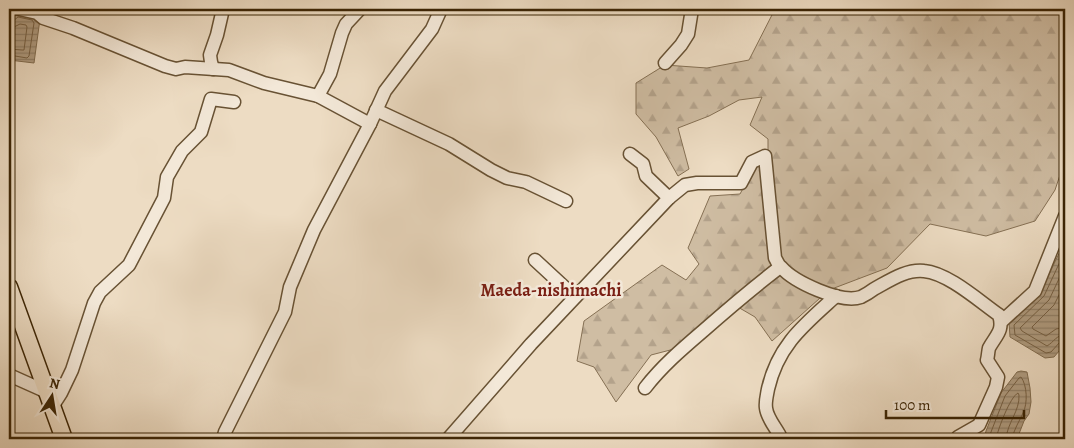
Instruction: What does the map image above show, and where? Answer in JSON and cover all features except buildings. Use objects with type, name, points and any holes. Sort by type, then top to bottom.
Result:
[{"type":"main road","points":[[9,287],[64,439]]},
{"type":"street","points":[[19,9],[37,13],[43,18],[73,28],[165,66],[176,69],[185,67],[228,70],[264,83],[318,96],[370,124]]},
{"type":"street","points":[[213,69],[210,56],[223,9]]},
{"type":"street","points":[[318,96],[330,74],[346,24],[360,9]]},
{"type":"street","points":[[223,439],[284,312],[290,287],[314,230],[370,124],[385,91],[432,29],[441,9]]},
{"type":"street","points":[[665,64],[688,34],[692,9]]},
{"type":"street","points":[[9,375],[50,399],[61,394],[72,370],[94,303],[100,292],[129,265],[164,198],[167,177],[182,151],[201,132],[211,99],[234,102]]},
{"type":"street","points":[[376,110],[449,144],[507,178],[526,182],[566,200]]},
{"type":"street","points":[[630,154],[643,164],[646,176],[669,198]]},
{"type":"street","points":[[448,439],[531,344],[669,198],[684,185],[697,183],[742,184],[752,162],[765,156],[775,258],[780,267],[792,276],[828,295],[860,298],[907,272],[924,271],[952,281],[999,315],[1000,328]]},
{"type":"street","points":[[958,439],[958,437],[979,425],[996,387],[998,377],[987,360],[989,350],[1000,328],[1035,290],[1065,216]]},
{"type":"street","points":[[534,260],[575,297]]},
{"type":"street","points":[[645,388],[658,371],[675,355],[780,267]]},
{"type":"street","points":[[780,439],[766,409],[771,378],[782,352],[796,333],[836,296]]},
{"type":"green space","points":[[775,9],[1065,9],[1065,160],[1055,190],[1035,221],[986,236],[930,224],[887,268],[829,290],[772,341],[755,317],[731,303],[678,348],[651,355],[616,402],[594,367],[577,361],[584,321],[662,265],[686,280],[699,264],[688,248],[710,196],[740,194],[754,168],[768,153],[768,139],[750,125],[762,97],[739,100],[709,116],[678,128],[689,169],[678,176],[656,137],[636,114],[636,83],[665,65],[707,68],[749,60]]},
{"type":"water","points":[[14,11],[40,19],[34,63],[9,60],[8,28]]},
{"type":"water","points":[[1065,241],[1065,344],[1054,357],[1045,358],[1010,337],[1009,322],[1040,293]]},
{"type":"water","points":[[1017,372],[1027,372],[1031,402],[1029,414],[1017,439],[984,439],[1001,393]]},
{"type":"district","name":"Maeda-nishimachi","points":[[551,290]]}]
